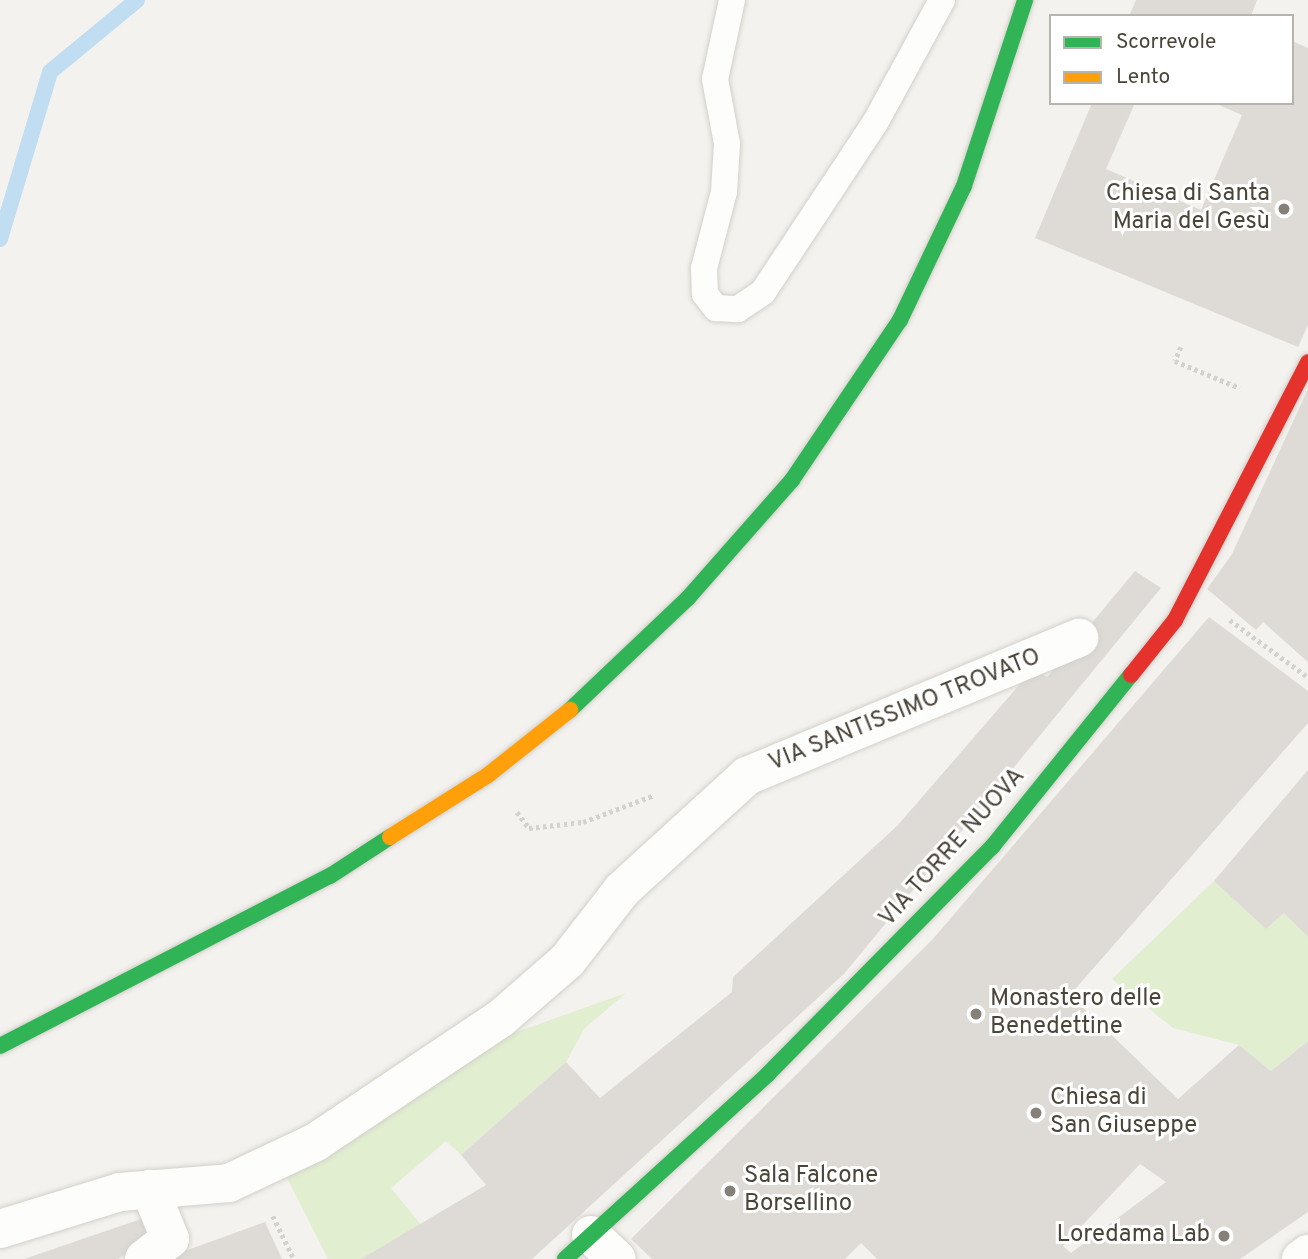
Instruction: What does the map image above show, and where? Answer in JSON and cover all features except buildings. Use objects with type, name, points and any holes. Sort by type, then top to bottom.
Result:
[{"type":"street","points":[[0,1046],[330,876],[488,775],[568,711],[688,598],[792,480],[900,320],[964,186],[1025,0]]},
{"type":"street","name":"VIA TORRE NUOVA","points":[[591,1251],[992,846],[1175,620],[1308,362]]},
{"type":"street","name":"VIA SANTISSIMO TROVATO","points":[[0,1229],[150,1189],[229,1182],[316,1142],[391,1094],[500,1018],[567,961],[622,890],[747,776],[1079,638]]},
{"type":"street","points":[[150,1189],[157,1249]]},
{"type":"street","points":[[1301,1259],[1308,1254]]},
{"type":"lane","points":[[732,0],[715,79],[727,144],[724,192],[704,268],[705,294],[716,308],[738,309],[763,292],[867,134],[942,0]]},
{"type":"path","points":[[1181,347],[1175,360],[1243,390],[1238,400]]},
{"type":"path","points":[[1190,591],[1308,677]]},
{"type":"path","points":[[528,828],[583,822],[656,796]]},
{"type":"green space","points":[[1214,881],[1266,929],[1284,913],[1308,937],[1308,1041],[1271,1071],[1239,1045],[1173,1028],[1112,979]]},
{"type":"green space","points":[[626,993],[584,1029],[566,1062],[461,1155],[446,1141],[391,1188],[422,1226],[361,1259],[328,1259],[287,1178],[352,1141],[497,1039]]},
{"type":"waterway","points":[[0,239],[50,72],[137,0]]},
{"type":"traffic: fast","points":[[570,710],[688,598],[792,480],[900,320],[964,186],[1025,0]]},
{"type":"traffic: fast","points":[[565,1259],[768,1074],[992,847],[1131,675]]},
{"type":"traffic: fast","points":[[0,1046],[330,876],[390,837]]},
{"type":"traffic: slow","points":[[390,837],[488,775],[570,710]]},
{"type":"traffic: jam","points":[[1131,675],[1175,620],[1308,362]]},
{"type":"place","name":"Chiesa di Santa Maria del Gesù","points":[[1284,209]]},
{"type":"place","name":"Monastero delle Benedettine","points":[[976,1014]]},
{"type":"place","name":"Chiesa di San Giuseppe","points":[[1036,1113]]},
{"type":"place","name":"Sala Falcone Borsellino","points":[[730,1191]]},
{"type":"place","name":"Loredama Lab","points":[[1224,1236]]}]
